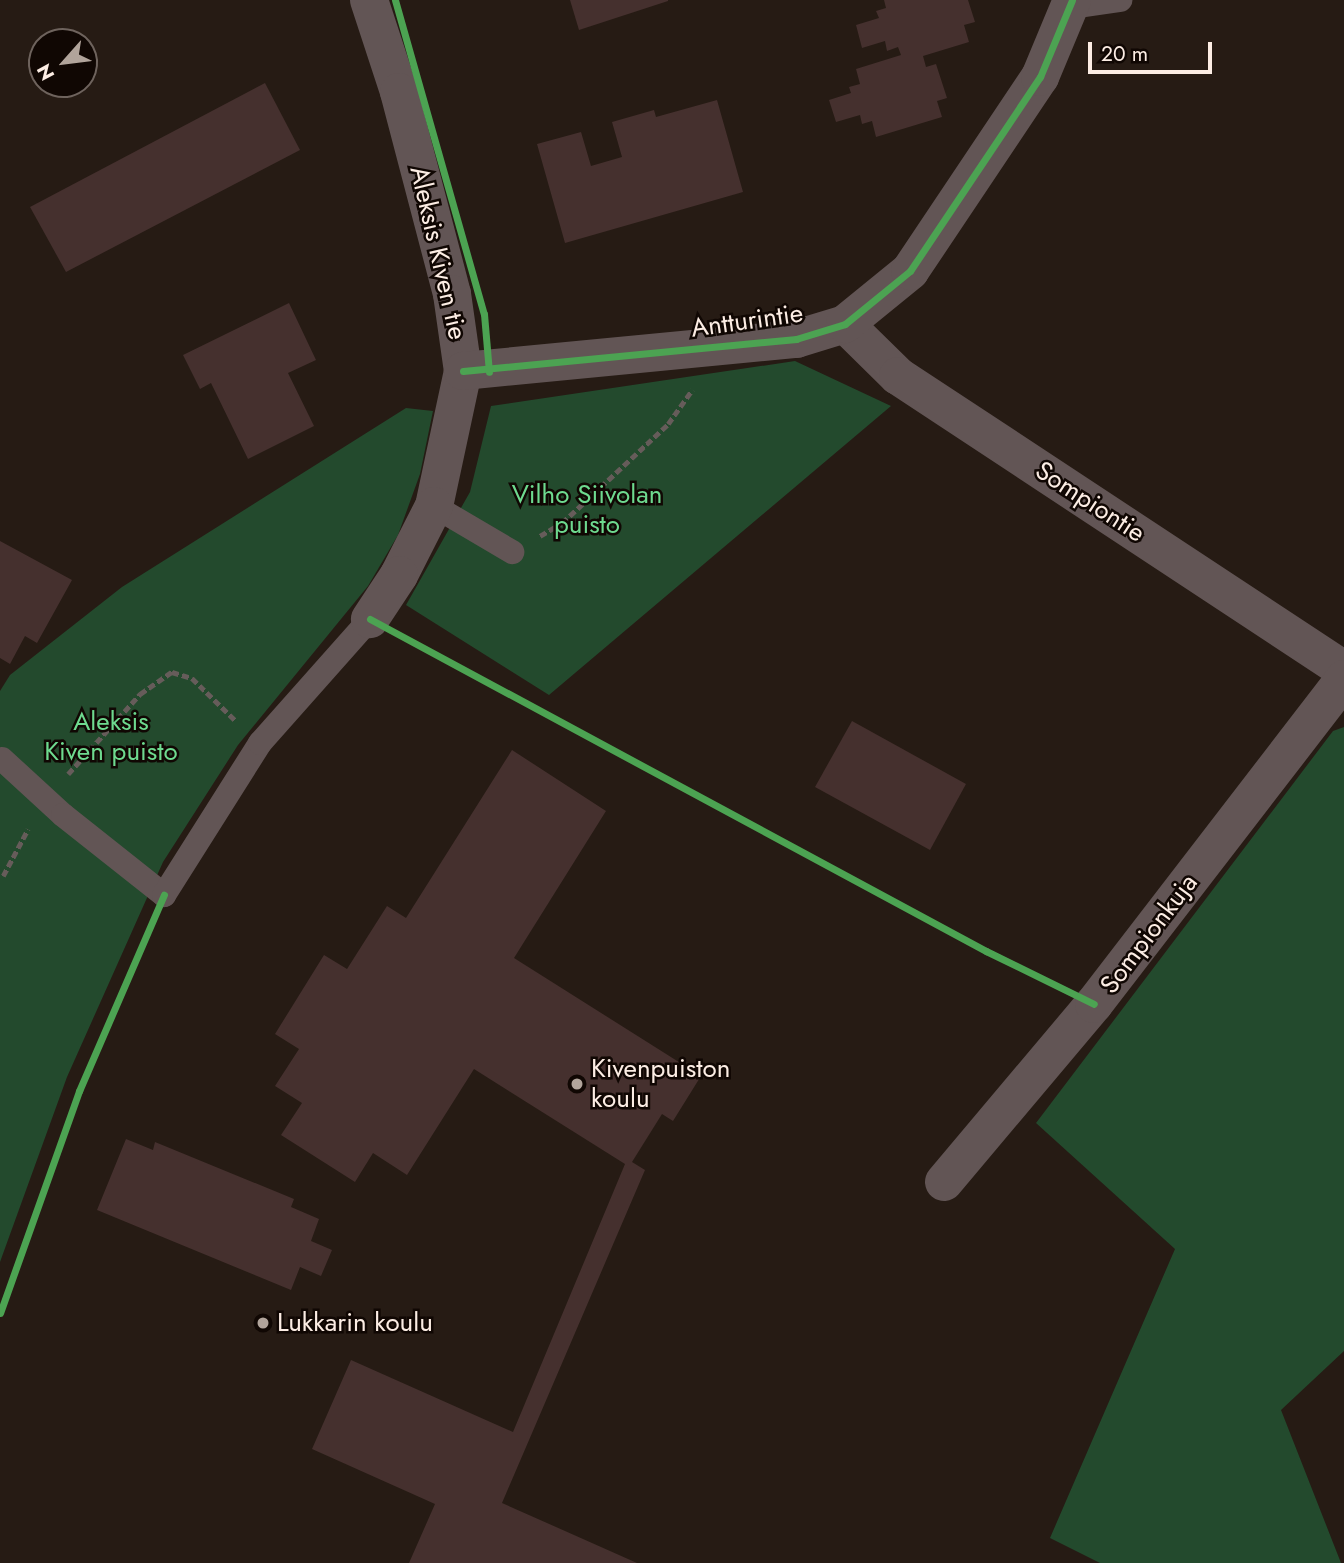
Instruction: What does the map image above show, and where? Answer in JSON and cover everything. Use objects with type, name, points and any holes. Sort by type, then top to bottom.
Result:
[{"type":"street","name":"Aleksis Kiven tie","points":[[369,0],[399,92],[452,294],[463,371],[434,506],[399,575],[370,619]]},
{"type":"street","name":"Antturintie","points":[[463,371],[796,339],[845,324],[910,271],[1040,77],[1072,4]]},
{"type":"street","name":"Sompiontie","points":[[845,324],[898,376],[1344,670]]},
{"type":"street","name":"Sompionkuja","points":[[944,1182],[1094,1004],[1344,679]]},
{"type":"lane","points":[[1072,4],[1120,0]]},
{"type":"lane","points":[[434,506],[512,552]]},
{"type":"lane","points":[[2,759],[47,801],[164,895],[260,743],[370,619]]},
{"type":"path","points":[[512,552],[562,523],[668,424],[722,347]]},
{"type":"path","points":[[3,876],[47,801],[140,694],[172,672],[192,678],[260,743]]},
{"type":"green space","name":"Vilho Siivolan puisto","points":[[795,361],[891,406],[549,695],[406,605],[470,492],[491,406]]},
{"type":"green space","name":"Aleksis Kiven puisto","points":[[406,408],[433,411],[420,474],[398,535],[368,586],[238,745],[163,862],[67,1077],[0,1262],[0,691],[10,675],[122,587]]},
{"type":"green space","points":[[1344,727],[1344,1351],[1281,1410],[1341,1563],[1100,1563],[1050,1538],[1175,1249],[1036,1123],[1333,731]]},
{"type":"building","points":[[570,0],[668,0],[668,1],[579,30]]},
{"type":"building","points":[[884,0],[968,0],[975,22],[964,25],[969,42],[923,56],[926,67],[936,64],[947,98],[937,101],[942,117],[876,137],[872,121],[862,124],[860,115],[836,122],[829,100],[851,93],[849,87],[860,84],[856,69],[901,55],[898,47],[887,51],[885,41],[862,48],[856,25],[879,18],[876,11],[886,8]]},
{"type":"building","points":[[265,83],[300,150],[66,272],[30,207]]},
{"type":"building","points":[[717,100],[743,192],[565,243],[537,144],[581,132],[591,166],[622,157],[612,122],[654,110],[656,117]]},
{"type":"building","points":[[289,303],[316,360],[288,373],[314,426],[248,459],[211,383],[200,389],[183,355]]},
{"type":"building","points":[[0,541],[72,580],[37,643],[25,636],[10,664],[0,658]]},
{"type":"building","points":[[852,721],[966,784],[930,850],[815,787]]},
{"type":"building","points":[[512,750],[606,811],[514,958],[701,1076],[673,1121],[662,1114],[632,1162],[645,1170],[502,1503],[637,1563],[409,1563],[435,1504],[312,1449],[351,1360],[513,1432],[625,1164],[474,1069],[407,1175],[373,1153],[355,1182],[281,1135],[302,1103],[275,1086],[299,1049],[275,1034],[324,955],[347,969],[387,906],[406,918]]},
{"type":"building","points":[[126,1139],[153,1150],[155,1142],[294,1199],[291,1207],[319,1219],[311,1241],[332,1250],[321,1276],[300,1267],[291,1290],[97,1210]]},
{"type":"cycle path","points":[[395,0],[484,314],[489,372]]},
{"type":"cycle path","points":[[463,371],[796,339],[845,324],[910,271],[1040,77],[1072,0]]},
{"type":"cycle path","points":[[370,619],[986,951],[1094,1004]]},
{"type":"cycle path","points":[[0,1313],[79,1091],[164,895]]},
{"type":"place","name":"Kivenpuiston koulu","points":[[577,1084]]},
{"type":"place","name":"Lukkarin koulu","points":[[263,1323]]}]
